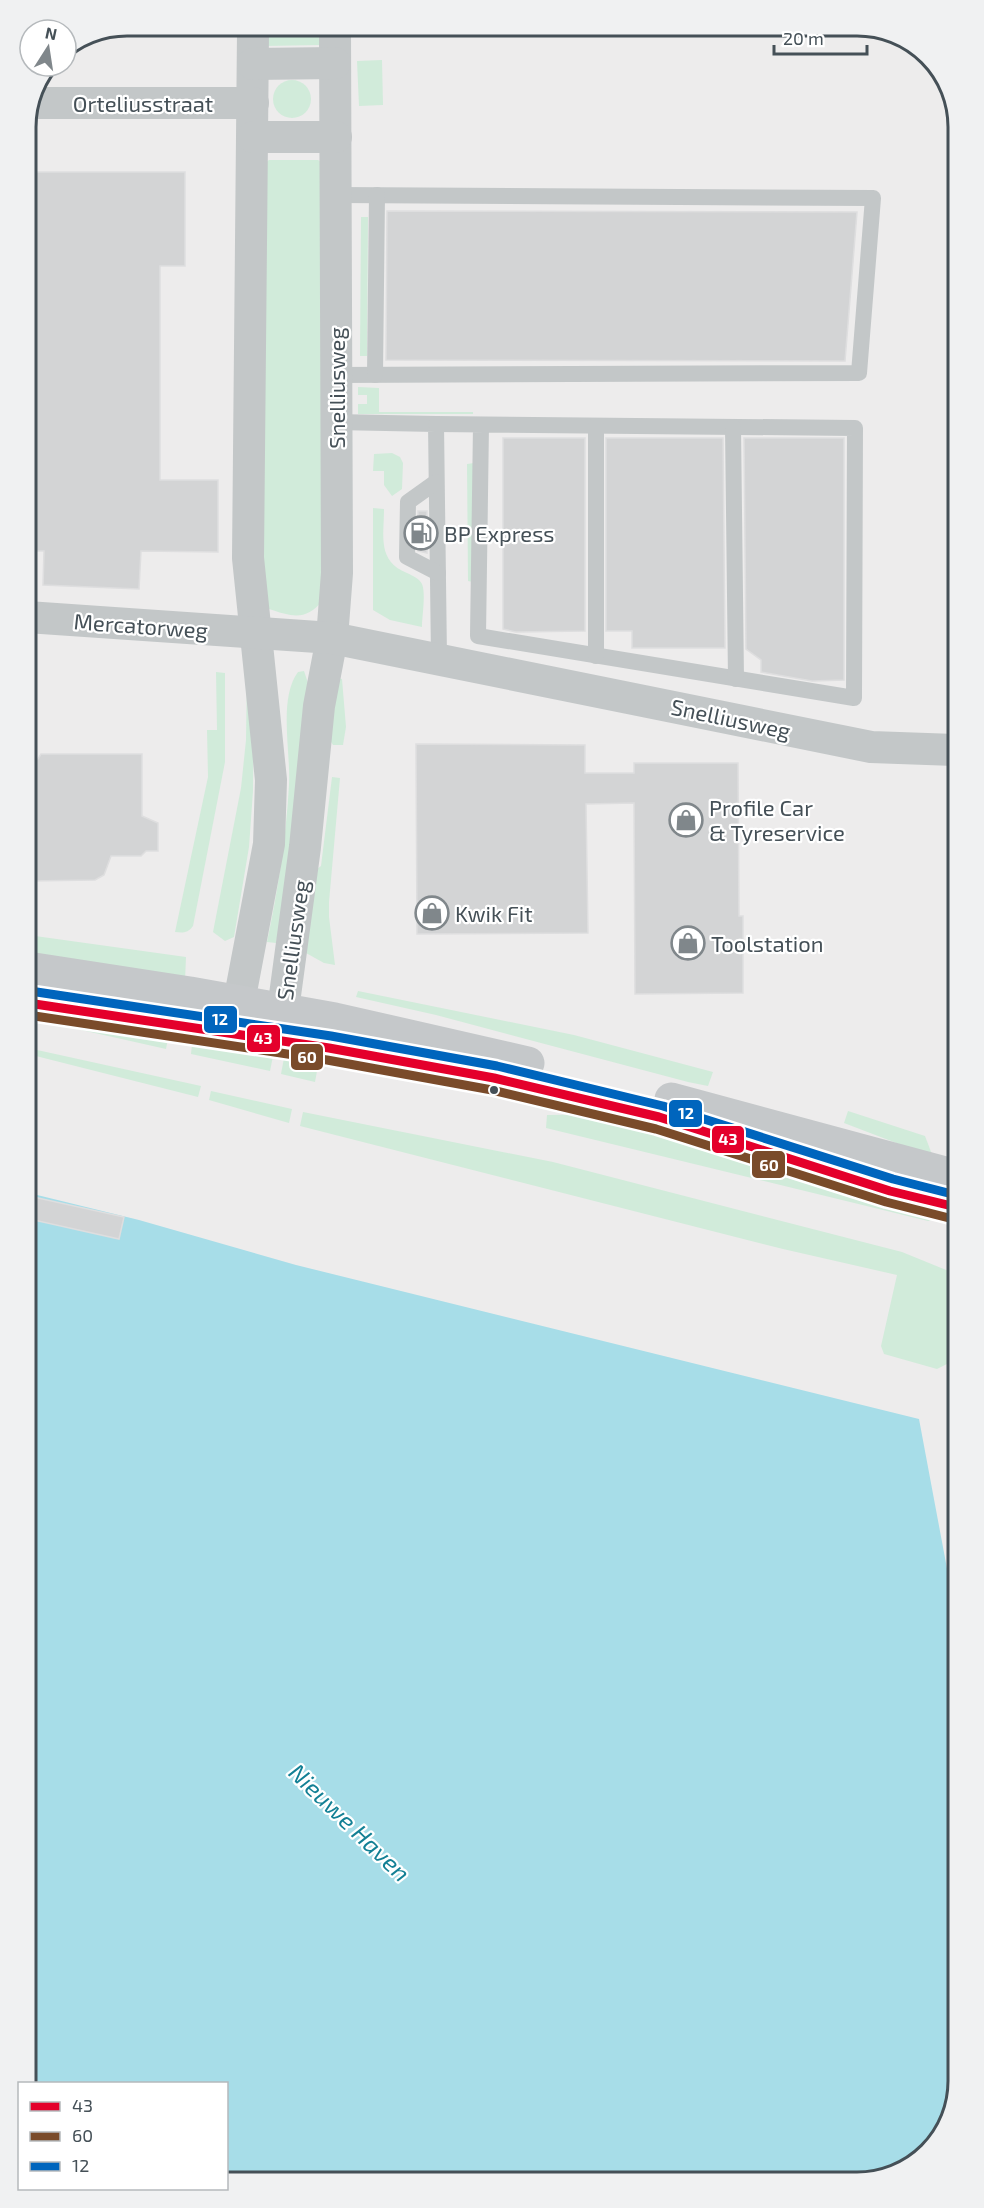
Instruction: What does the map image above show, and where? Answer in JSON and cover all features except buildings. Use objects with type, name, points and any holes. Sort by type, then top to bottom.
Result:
[{"type":"main road","points":[[36,970],[239,1002],[386,1030],[627,1086],[780,1130],[948,1174]]},
{"type":"main road","points":[[36,1004],[329,1048],[494,1078],[658,1117],[880,1188],[948,1205]]},
{"type":"street","name":"Snelliusweg","points":[[253,36],[248,558],[272,780],[269,844],[239,1002],[256,1038],[283,1010],[305,847],[319,706],[332,638],[337,573],[335,36]]},
{"type":"street","points":[[253,64],[335,63]]},
{"type":"street","name":"Orteliusstraat","points":[[39,103],[253,103]]},
{"type":"street","points":[[253,137],[336,137]]},
{"type":"street","name":"Mercatorweg","points":[[36,617],[255,633]]},
{"type":"street","name":"Snelliusweg","points":[[255,633],[332,638],[871,747],[948,750]]},
{"type":"lane","points":[[336,195],[873,198],[859,373],[336,375]]},
{"type":"lane","points":[[375,375],[377,195]]},
{"type":"lane","points":[[335,422],[855,428],[854,698],[478,636],[481,425]]},
{"type":"lane","points":[[436,424],[439,658]]},
{"type":"lane","points":[[596,426],[596,656]]},
{"type":"lane","points":[[733,427],[736,679]]},
{"type":"lane","points":[[436,482],[408,502],[407,557],[438,573]]},
{"type":"green space","points":[[261,36],[324,36],[320,45],[265,46]]},
{"type":"green space","points":[[382,60],[383,105],[359,106],[357,61]]},
{"type":"green space","points":[[292,80],[306,85],[311,99],[306,113],[292,118],[278,113],[273,99],[278,85]]},
{"type":"green space","points":[[269,160],[318,160],[326,165],[323,600],[311,611],[299,615],[269,609],[260,594],[259,167]]},
{"type":"green space","points":[[361,217],[368,217],[367,356],[360,356]]},
{"type":"green space","points":[[358,387],[379,388],[379,412],[473,412],[473,414],[358,414],[358,404],[367,404],[367,395],[358,395]]},
{"type":"green space","points":[[392,453],[400,457],[403,463],[402,489],[392,496],[384,485],[384,471],[373,471],[374,454]]},
{"type":"green space","points":[[474,463],[473,582],[468,581],[467,464]]},
{"type":"green space","points":[[373,508],[384,509],[384,547],[391,562],[422,584],[424,599],[422,627],[390,620],[373,610]]},
{"type":"green space","points":[[247,671],[254,691],[253,791],[249,847],[234,937],[225,941],[213,932],[241,788],[246,740]]},
{"type":"green space","points":[[304,671],[310,689],[290,868],[276,943],[267,942],[281,864],[288,805],[288,696],[298,672]]},
{"type":"green space","points":[[216,672],[225,673],[225,762],[193,926],[185,932],[175,932],[208,777],[207,730],[217,730]]},
{"type":"green space","points":[[338,678],[342,679],[346,727],[343,745],[333,745],[328,737]]},
{"type":"green space","points":[[332,777],[340,778],[329,902],[335,965],[324,963],[306,953],[308,876],[321,866]]},
{"type":"green space","points":[[36,936],[186,957],[185,981],[36,962]]},
{"type":"green space","points":[[358,991],[574,1035],[713,1072],[708,1086],[688,1082],[436,1015],[356,997]]},
{"type":"green space","points":[[36,1019],[169,1033],[166,1049],[36,1020]]},
{"type":"green space","points":[[193,1035],[320,1055],[315,1082],[281,1074],[284,1058],[273,1056],[270,1071],[191,1054]]},
{"type":"green space","points":[[36,1050],[201,1086],[198,1097],[36,1056]]},
{"type":"green space","points":[[211,1091],[292,1109],[289,1123],[209,1100]]},
{"type":"green space","points":[[848,1111],[925,1136],[933,1157],[844,1123]]},
{"type":"green space","points":[[303,1112],[553,1162],[902,1252],[948,1271],[948,1364],[937,1369],[884,1354],[881,1346],[897,1275],[783,1249],[300,1126]]},
{"type":"green space","points":[[608,1114],[938,1218],[928,1221],[546,1128],[547,1115]]},
{"type":"water","name":"Nieuwe Haven","points":[[36,1195],[139,1220],[296,1265],[919,1419],[948,1574],[948,2081],[946,2099],[939,2121],[929,2136],[912,2153],[886,2167],[857,2172],[228,2172],[228,2082],[38,2082],[36,2079]]},
{"type":"transit line","name":"12","points":[[36,992],[331,1036],[497,1066],[663,1106],[893,1179],[948,1193]]},
{"type":"transit line","name":"43","points":[[36,1004],[329,1048],[494,1078],[659,1117],[890,1191],[948,1205]]},
{"type":"transit line","name":"60","points":[[36,1016],[327,1060],[492,1090],[656,1129],[886,1202],[948,1218]]},
{"type":"place","name":"BP Express","points":[[421,533]]},
{"type":"place","name":"Profile Car & Tyreservice","points":[[686,820]]},
{"type":"place","name":"Kwik Fit","points":[[432,913]]},
{"type":"place","name":"Toolstation","points":[[688,943]]}]
